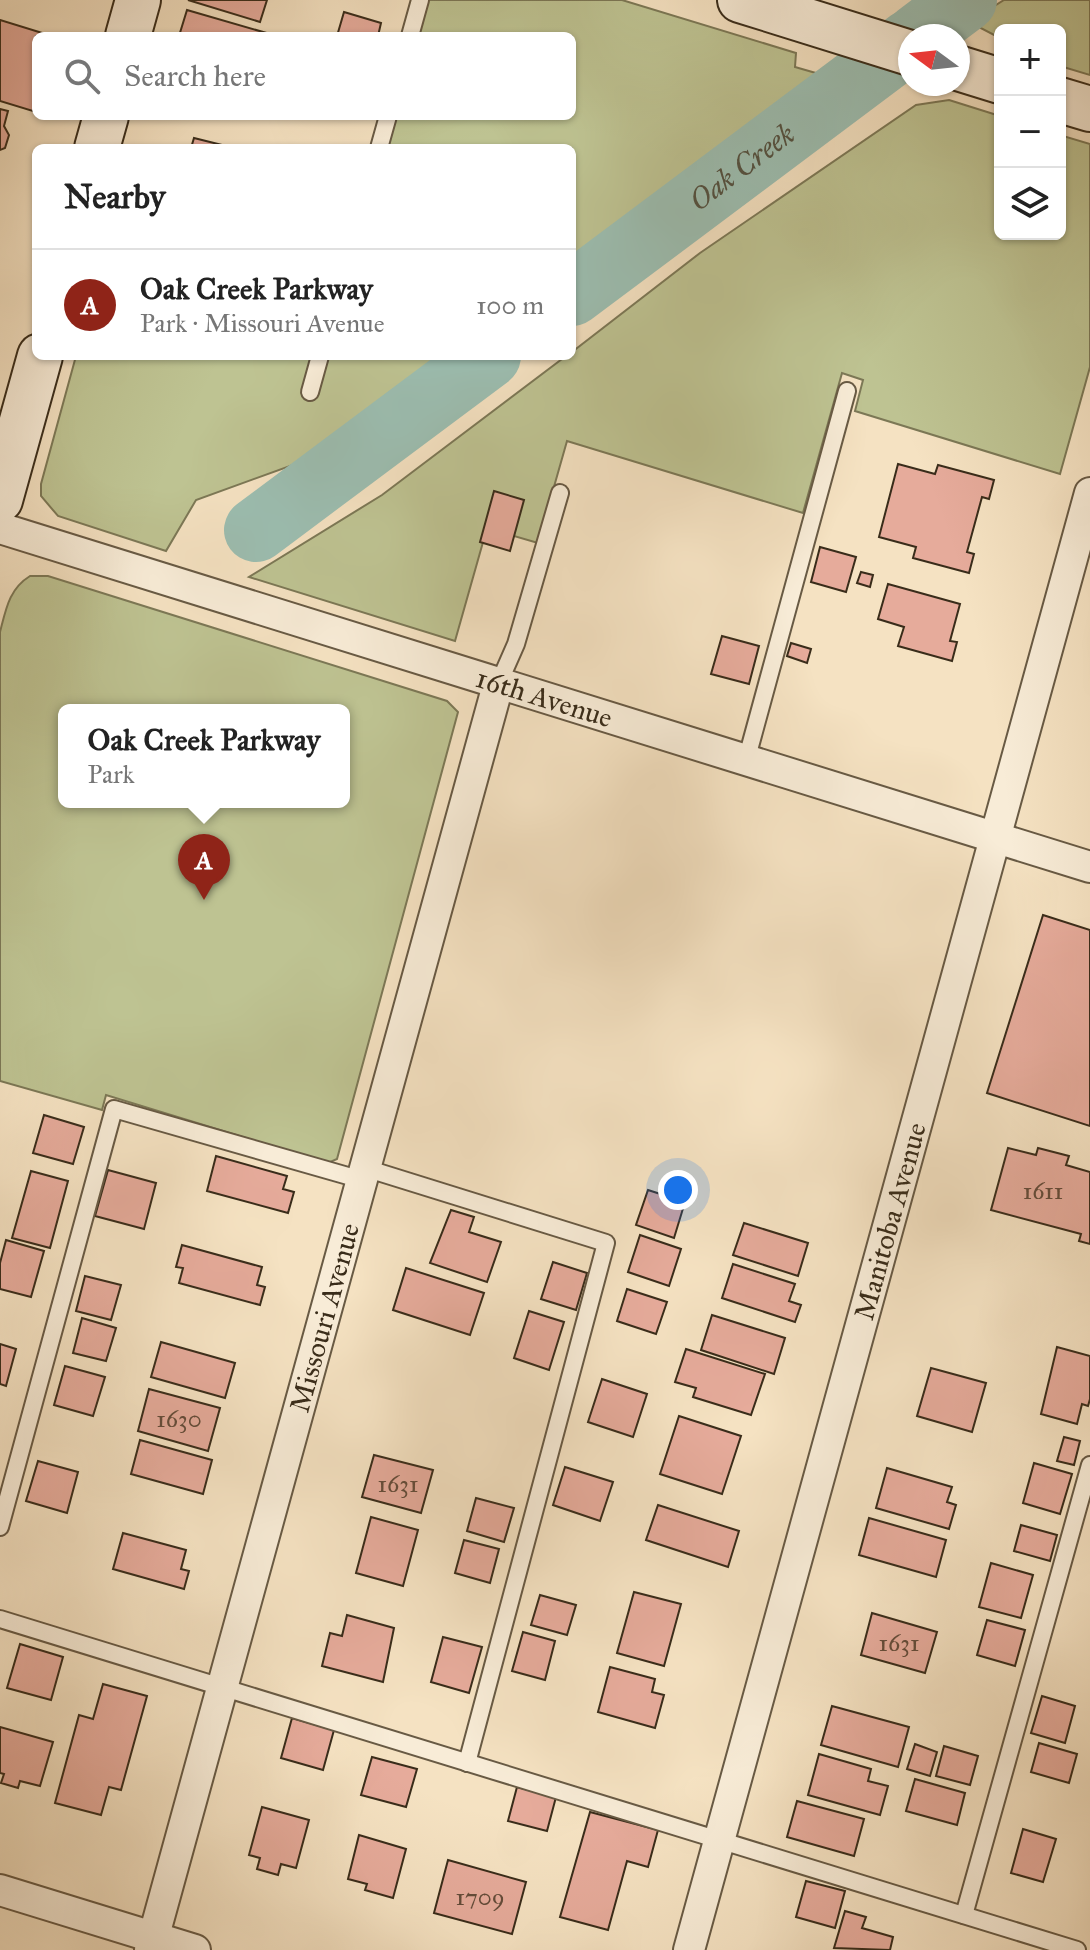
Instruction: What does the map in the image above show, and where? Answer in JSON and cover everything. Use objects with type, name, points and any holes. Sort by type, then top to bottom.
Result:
[{"type":"main road","points":[[129,32],[138,0]]},
{"type":"main road","points":[[740,0],[898,49]]},
{"type":"main road","points":[[1066,102],[1090,109]]},
{"type":"main road","points":[[98,144],[105,120]]},
{"type":"main road","points":[[0,500],[39,360]]},
{"type":"street","name":"Manitoba Avenue","points":[[689,1950],[1090,493]]},
{"type":"street","name":"16th Avenue","points":[[0,528],[1090,867]]},
{"type":"street","name":"Missouri Avenue","points":[[151,1944],[498,685]]},
{"type":"street","points":[[0,1890],[151,1944],[195,1950]]},
{"type":"lane","points":[[411,32],[420,0]]},
{"type":"lane","points":[[380,144],[387,120]]},
{"type":"lane","points":[[310,392],[319,360]]},
{"type":"lane","points":[[746,761],[847,391]]},
{"type":"lane","points":[[498,685],[516,644],[560,493]]},
{"type":"lane","points":[[0,1527],[114,1109],[364,1174],[606,1243],[467,1763]]},
{"type":"lane","points":[[964,1915],[1090,1465]]},
{"type":"lane","points":[[0,1619],[1077,1950]]},
{"type":"green space","points":[[427,0],[622,0],[796,53],[795,67],[840,80],[576,273],[576,144],[388,144],[395,120],[576,120],[576,32],[419,32]]},
{"type":"green space","points":[[1004,0],[1090,0],[1090,75],[1066,68],[1066,24],[994,24],[994,35],[969,22]]},
{"type":"green space","points":[[949,100],[994,114],[994,240],[1066,240],[1066,137],[1090,144],[1090,367],[1060,474],[855,411],[863,380],[842,373],[803,513],[567,441],[538,543],[487,528],[455,641],[249,577],[382,495],[561,360],[576,360],[576,349],[700,253],[916,105]]},
{"type":"green space","points":[[75,360],[458,360],[337,449],[196,500],[166,551],[58,516],[41,496],[41,484]]},
{"type":"green space","points":[[30,576],[48,576],[447,701],[458,712],[337,1159],[328,1163],[106,1095],[102,1110],[0,1081],[0,632],[9,600],[17,587]]},
{"type":"building","points":[[188,0],[267,0],[260,22]]},
{"type":"building","points":[[187,10],[263,32],[180,32]]},
{"type":"building","points":[[344,12],[381,23],[379,32],[338,32]]},
{"type":"building","points":[[0,20],[39,32],[32,32],[32,111],[0,101]]},
{"type":"building","points":[[0,109],[8,111],[4,126],[9,135],[5,148],[0,150]]},
{"type":"building","points":[[194,138],[218,144],[192,144]]},
{"type":"building","points":[[898,464],[935,474],[938,465],[994,480],[989,499],[982,497],[967,552],[974,554],[969,573],[913,558],[916,547],[879,537]]},
{"type":"building","points":[[494,491],[524,500],[510,551],[480,542]]},
{"type":"building","points":[[820,547],[856,557],[846,592],[811,582]]},
{"type":"building","points":[[861,572],[873,575],[870,587],[857,583]]},
{"type":"building","points":[[888,584],[960,604],[950,641],[957,642],[952,661],[898,646],[904,627],[878,619]]},
{"type":"building","points":[[722,636],[759,646],[749,684],[711,674]]},
{"type":"building","points":[[791,643],[811,649],[807,663],[787,656]]},
{"type":"building","points":[[1043,915],[1090,930],[1090,1126],[987,1093]]},
{"type":"building","points":[[44,1115],[84,1127],[73,1164],[33,1153]]},
{"type":"building","points":[[1008,1148],[1036,1155],[1038,1148],[1069,1156],[1066,1165],[1090,1172],[1090,1244],[1079,1241],[1081,1234],[991,1210]]},
{"type":"building","points":[[216,1156],[287,1176],[283,1189],[294,1192],[288,1213],[207,1191]]},
{"type":"building","points":[[108,1170],[156,1183],[144,1229],[95,1216]]},
{"type":"building","points":[[31,1171],[68,1181],[50,1248],[12,1238]]},
{"type":"building","points":[[648,1190],[685,1202],[674,1238],[636,1225]]},
{"type":"building","points":[[451,1210],[474,1217],[469,1232],[501,1242],[487,1282],[430,1263]]},
{"type":"building","points":[[744,1223],[808,1243],[798,1276],[733,1255]]},
{"type":"building","points":[[640,1235],[681,1249],[669,1286],[628,1272]]},
{"type":"building","points":[[6,1240],[44,1251],[31,1297],[0,1289],[0,1263]]},
{"type":"building","points":[[182,1245],[262,1267],[257,1285],[265,1287],[260,1305],[179,1283],[183,1268],[176,1267]]},
{"type":"building","points":[[553,1262],[587,1273],[576,1310],[541,1299]]},
{"type":"building","points":[[733,1264],[795,1284],[789,1301],[801,1305],[795,1322],[722,1298]]},
{"type":"building","points":[[406,1268],[484,1293],[470,1335],[393,1310]]},
{"type":"building","points":[[85,1276],[121,1285],[111,1320],[76,1311]]},
{"type":"building","points":[[627,1289],[667,1302],[656,1334],[617,1321]]},
{"type":"building","points":[[529,1311],[564,1322],[549,1370],[514,1358]]},
{"type":"building","points":[[712,1315],[785,1338],[774,1374],[701,1350]]},
{"type":"building","points":[[82,1318],[116,1328],[106,1361],[73,1353]]},
{"type":"building","points":[[161,1342],[235,1363],[225,1398],[151,1377]]},
{"type":"building","points":[[0,1344],[16,1349],[6,1386],[0,1384]]},
{"type":"building","points":[[1057,1347],[1090,1356],[1090,1399],[1088,1406],[1082,1404],[1077,1424],[1041,1414]]},
{"type":"building","points":[[686,1349],[765,1374],[751,1415],[693,1397],[696,1388],[675,1382]]},
{"type":"building","points":[[65,1366],[105,1377],[93,1416],[54,1405]]},
{"type":"building","points":[[931,1368],[986,1383],[972,1432],[917,1416]]},
{"type":"building","points":[[602,1379],[647,1394],[633,1437],[588,1422]]},
{"type":"building","points":[[149,1389],[220,1408],[208,1451],[138,1431]]},
{"type":"building","points":[[679,1416],[741,1436],[722,1494],[660,1474]]},
{"type":"building","points":[[1064,1437],[1080,1441],[1074,1465],[1057,1461]]},
{"type":"building","points":[[140,1440],[212,1460],[203,1494],[131,1474]]},
{"type":"building","points":[[374,1455],[433,1470],[421,1513],[362,1497]]},
{"type":"building","points":[[38,1461],[78,1472],[67,1513],[26,1501]]},
{"type":"building","points":[[1034,1463],[1072,1474],[1060,1514],[1023,1503]]},
{"type":"building","points":[[565,1467],[613,1482],[600,1521],[553,1505]]},
{"type":"building","points":[[887,1468],[952,1487],[947,1502],[956,1505],[949,1529],[876,1508]]},
{"type":"building","points":[[476,1498],[514,1508],[504,1542],[467,1531]]},
{"type":"building","points":[[658,1505],[739,1531],[728,1567],[646,1540]]},
{"type":"building","points":[[371,1517],[418,1530],[403,1586],[356,1573]]},
{"type":"building","points":[[869,1518],[946,1540],[936,1577],[859,1555]]},
{"type":"building","points":[[1021,1525],[1057,1535],[1050,1561],[1014,1551]]},
{"type":"building","points":[[123,1533],[186,1550],[181,1569],[189,1571],[184,1589],[113,1569]]},
{"type":"building","points":[[464,1540],[499,1549],[490,1583],[455,1573]]},
{"type":"building","points":[[991,1563],[1033,1575],[1021,1618],[979,1607]]},
{"type":"building","points":[[634,1592],[681,1604],[664,1666],[617,1653]]},
{"type":"building","points":[[540,1595],[576,1605],[567,1635],[531,1625]]},
{"type":"building","points":[[872,1613],[937,1632],[925,1673],[861,1655]]},
{"type":"building","points":[[347,1615],[394,1628],[383,1682],[322,1666],[330,1633],[342,1636]]},
{"type":"building","points":[[987,1620],[1025,1630],[1015,1666],[977,1655]]},
{"type":"building","points":[[523,1632],[555,1641],[545,1680],[512,1671]]},
{"type":"building","points":[[443,1637],[482,1647],[469,1693],[431,1682]]},
{"type":"building","points":[[20,1644],[63,1657],[51,1700],[7,1688]]},
{"type":"building","points":[[610,1667],[655,1679],[652,1692],[664,1695],[655,1728],[598,1712]]},
{"type":"building","points":[[103,1684],[147,1696],[121,1790],[109,1787],[101,1815],[55,1803],[79,1715],[93,1719]]},
{"type":"building","points":[[1042,1696],[1075,1706],[1065,1743],[1031,1733]]},
{"type":"building","points":[[832,1706],[909,1727],[898,1767],[821,1745]]},
{"type":"building","points":[[292,1718],[334,1730],[323,1770],[281,1758]]},
{"type":"building","points":[[0,1727],[53,1742],[40,1786],[20,1781],[18,1788],[1,1783],[4,1774],[0,1773]]},
{"type":"building","points":[[1039,1743],[1077,1754],[1069,1783],[1031,1772]]},
{"type":"building","points":[[915,1744],[937,1752],[930,1776],[907,1769]]},
{"type":"building","points":[[944,1746],[978,1756],[970,1785],[936,1776]]},
{"type":"building","points":[[819,1754],[871,1769],[868,1781],[888,1786],[880,1815],[808,1795]]},
{"type":"building","points":[[372,1757],[417,1769],[406,1807],[361,1795]]},
{"type":"building","points":[[915,1779],[965,1793],[957,1825],[906,1811]]},
{"type":"building","points":[[517,1787],[556,1797],[547,1831],[508,1821]]},
{"type":"building","points":[[797,1801],[864,1819],[854,1856],[787,1837]]},
{"type":"building","points":[[262,1807],[309,1820],[296,1868],[281,1864],[278,1875],[257,1869],[260,1858],[249,1855]]},
{"type":"building","points":[[590,1812],[658,1830],[648,1867],[627,1861],[608,1930],[560,1917]]},
{"type":"building","points":[[1023,1829],[1056,1839],[1043,1882],[1011,1873]]},
{"type":"building","points":[[359,1835],[406,1849],[393,1898],[365,1890],[367,1884],[348,1879]]},
{"type":"building","points":[[448,1860],[526,1882],[512,1934],[434,1913]]},
{"type":"building","points":[[806,1881],[845,1891],[835,1928],[796,1917]]},
{"type":"building","points":[[845,1911],[866,1917],[862,1928],[893,1937],[890,1950],[834,1948]]},
{"type":"waterway","name":"Oak Creek","points":[[933,24],[965,0]]},
{"type":"waterway","name":"Oak Creek","points":[[576,291],[898,50]]},
{"type":"waterway","name":"Oak Creek","points":[[256,530],[484,360]]},
{"type":"place","name":"Oak Creek Parkway","points":[[204,900]]}]
